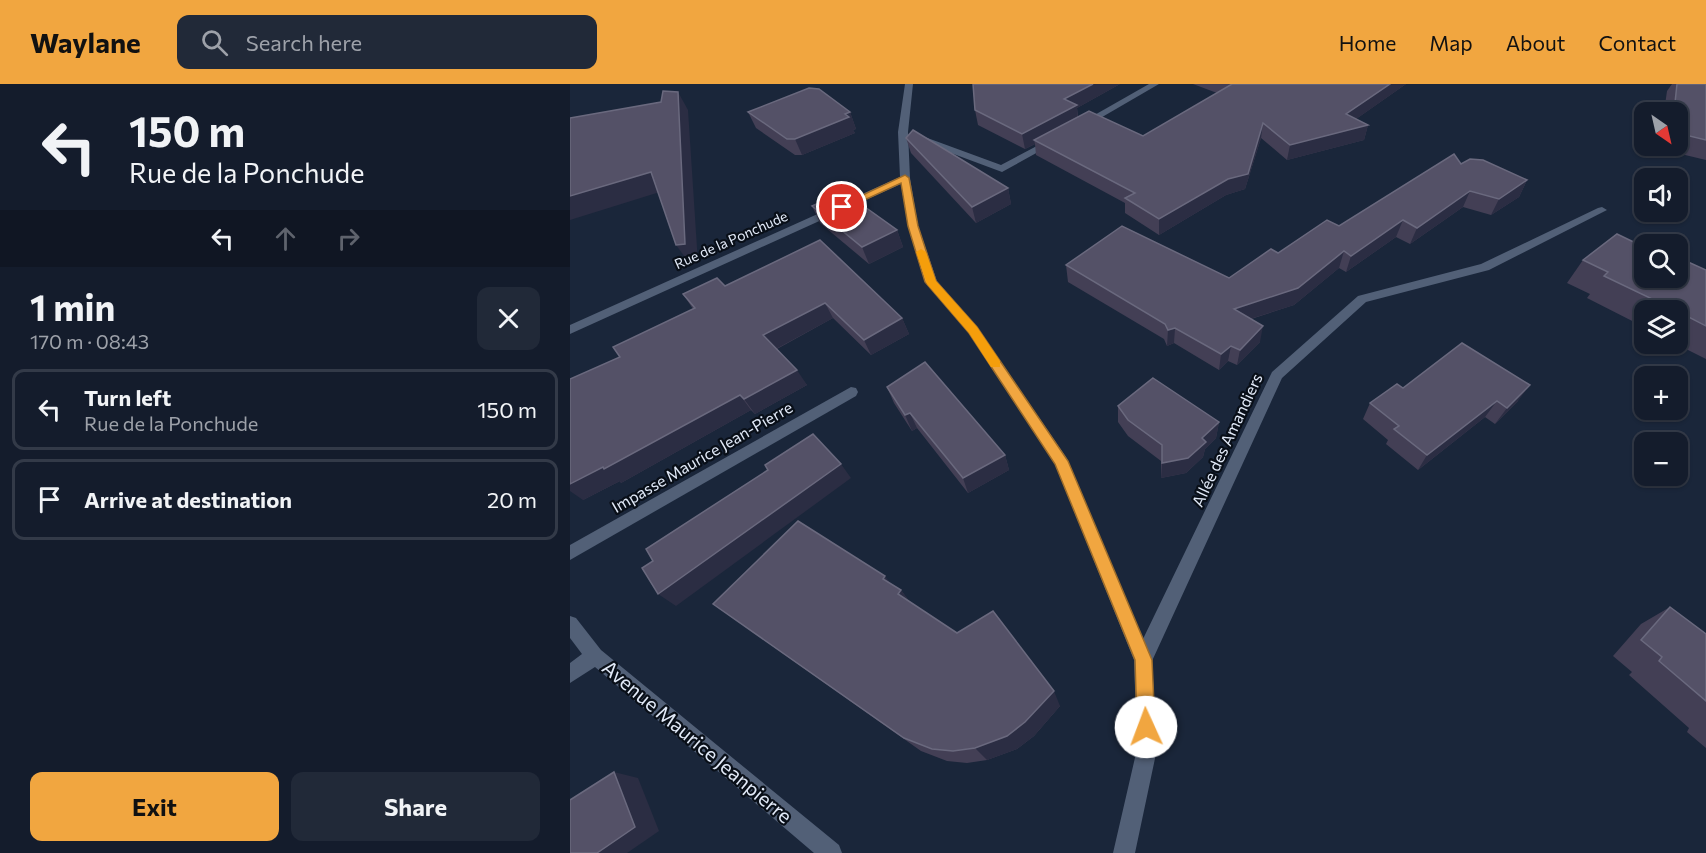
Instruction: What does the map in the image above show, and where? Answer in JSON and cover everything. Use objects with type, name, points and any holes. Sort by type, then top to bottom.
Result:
[{"type":"street","points":[[909,84],[903,132],[905,178],[913,226],[931,282],[973,330],[1061,461],[1143,660],[1147,749],[1131,830],[1124,853]]},
{"type":"street","points":[[1073,130],[1155,84]]},
{"type":"street","points":[[903,132],[1002,169],[1063,135]]},
{"type":"street","name":"Rue de la Ponchude","points":[[570,330],[905,178]]},
{"type":"street","name":"Allée des Amandiers","points":[[1143,660],[1277,375],[1362,299],[1485,267],[1602,210]]},
{"type":"street","name":"Impasse Maurice Jean-Pierre","points":[[570,553],[851,392]]},
{"type":"street","name":"Avenue Maurice Jeanpierre","points":[[570,624],[595,656],[831,853]]},
{"type":"street","points":[[570,674],[595,656]]},
{"type":"building","points":[[973,84],[1093,84],[1064,99],[1077,105],[1022,134],[975,110]]},
{"type":"building","points":[[1232,84],[1390,84],[1346,114],[1368,125],[1290,145],[1263,123],[1248,174],[1228,179],[1159,219],[1125,198],[1135,193],[1034,140],[1089,111],[1143,136]]},
{"type":"building","points":[[1677,84],[1706,84],[1706,140],[1688,136],[1688,102],[1675,102]]},
{"type":"building","points":[[809,88],[819,89],[850,112],[845,114],[849,117],[795,139],[787,139],[748,112]]},
{"type":"building","points":[[663,91],[678,92],[685,244],[676,245],[651,172],[570,196],[570,118],[661,102]]},
{"type":"building","points":[[913,130],[1008,188],[972,207],[906,138]]},
{"type":"building","points":[[1454,154],[1461,164],[1470,159],[1483,160],[1527,180],[1499,199],[1470,191],[1417,228],[1403,220],[1351,256],[1344,251],[1298,288],[1234,309],[1263,326],[1240,350],[1231,346],[1221,354],[1175,328],[1168,330],[1165,324],[1066,265],[1122,226],[1229,278],[1271,249],[1278,253],[1327,220],[1339,226]]},
{"type":"building","points":[[844,192],[897,230],[862,247],[812,206]]},
{"type":"building","points":[[1617,234],[1634,242],[1634,288],[1688,288],[1688,262],[1706,270],[1706,326],[1688,317],[1688,300],[1654,300],[1604,276],[1608,272],[1583,260]]},
{"type":"building","points":[[820,240],[902,318],[864,340],[825,303],[763,335],[797,370],[744,399],[740,395],[604,469],[603,467],[570,484],[570,379],[620,357],[613,347],[695,308],[683,294],[717,278],[725,286]]},
{"type":"building","points":[[1462,343],[1530,385],[1507,408],[1497,401],[1427,455],[1394,429],[1399,426],[1370,403],[1397,384],[1403,388]]},
{"type":"building","points":[[925,362],[1005,455],[963,478],[910,413],[905,415],[887,387]]},
{"type":"building","points":[[1153,378],[1219,422],[1202,438],[1206,442],[1188,458],[1162,463],[1162,445],[1128,420],[1118,406]]},
{"type":"building","points":[[813,434],[841,464],[658,594],[642,568],[653,561],[646,549],[768,470],[765,465]]},
{"type":"building","points":[[798,521],[885,576],[883,579],[901,590],[898,594],[957,633],[993,611],[1054,691],[1025,722],[1007,736],[975,748],[953,751],[932,749],[904,738],[713,604]]},
{"type":"building","points":[[1670,607],[1706,634],[1706,701],[1659,661],[1662,657],[1641,640]]},
{"type":"building","points":[[614,772],[635,827],[597,853],[570,853],[570,800]]},
{"type":"slow traffic","points":[[921,252],[931,282],[973,330],[995,364]]},
{"type":"route","points":[[842,207],[905,178],[913,226],[931,282],[973,330],[1061,461],[1143,660],[1146,727]]}]
